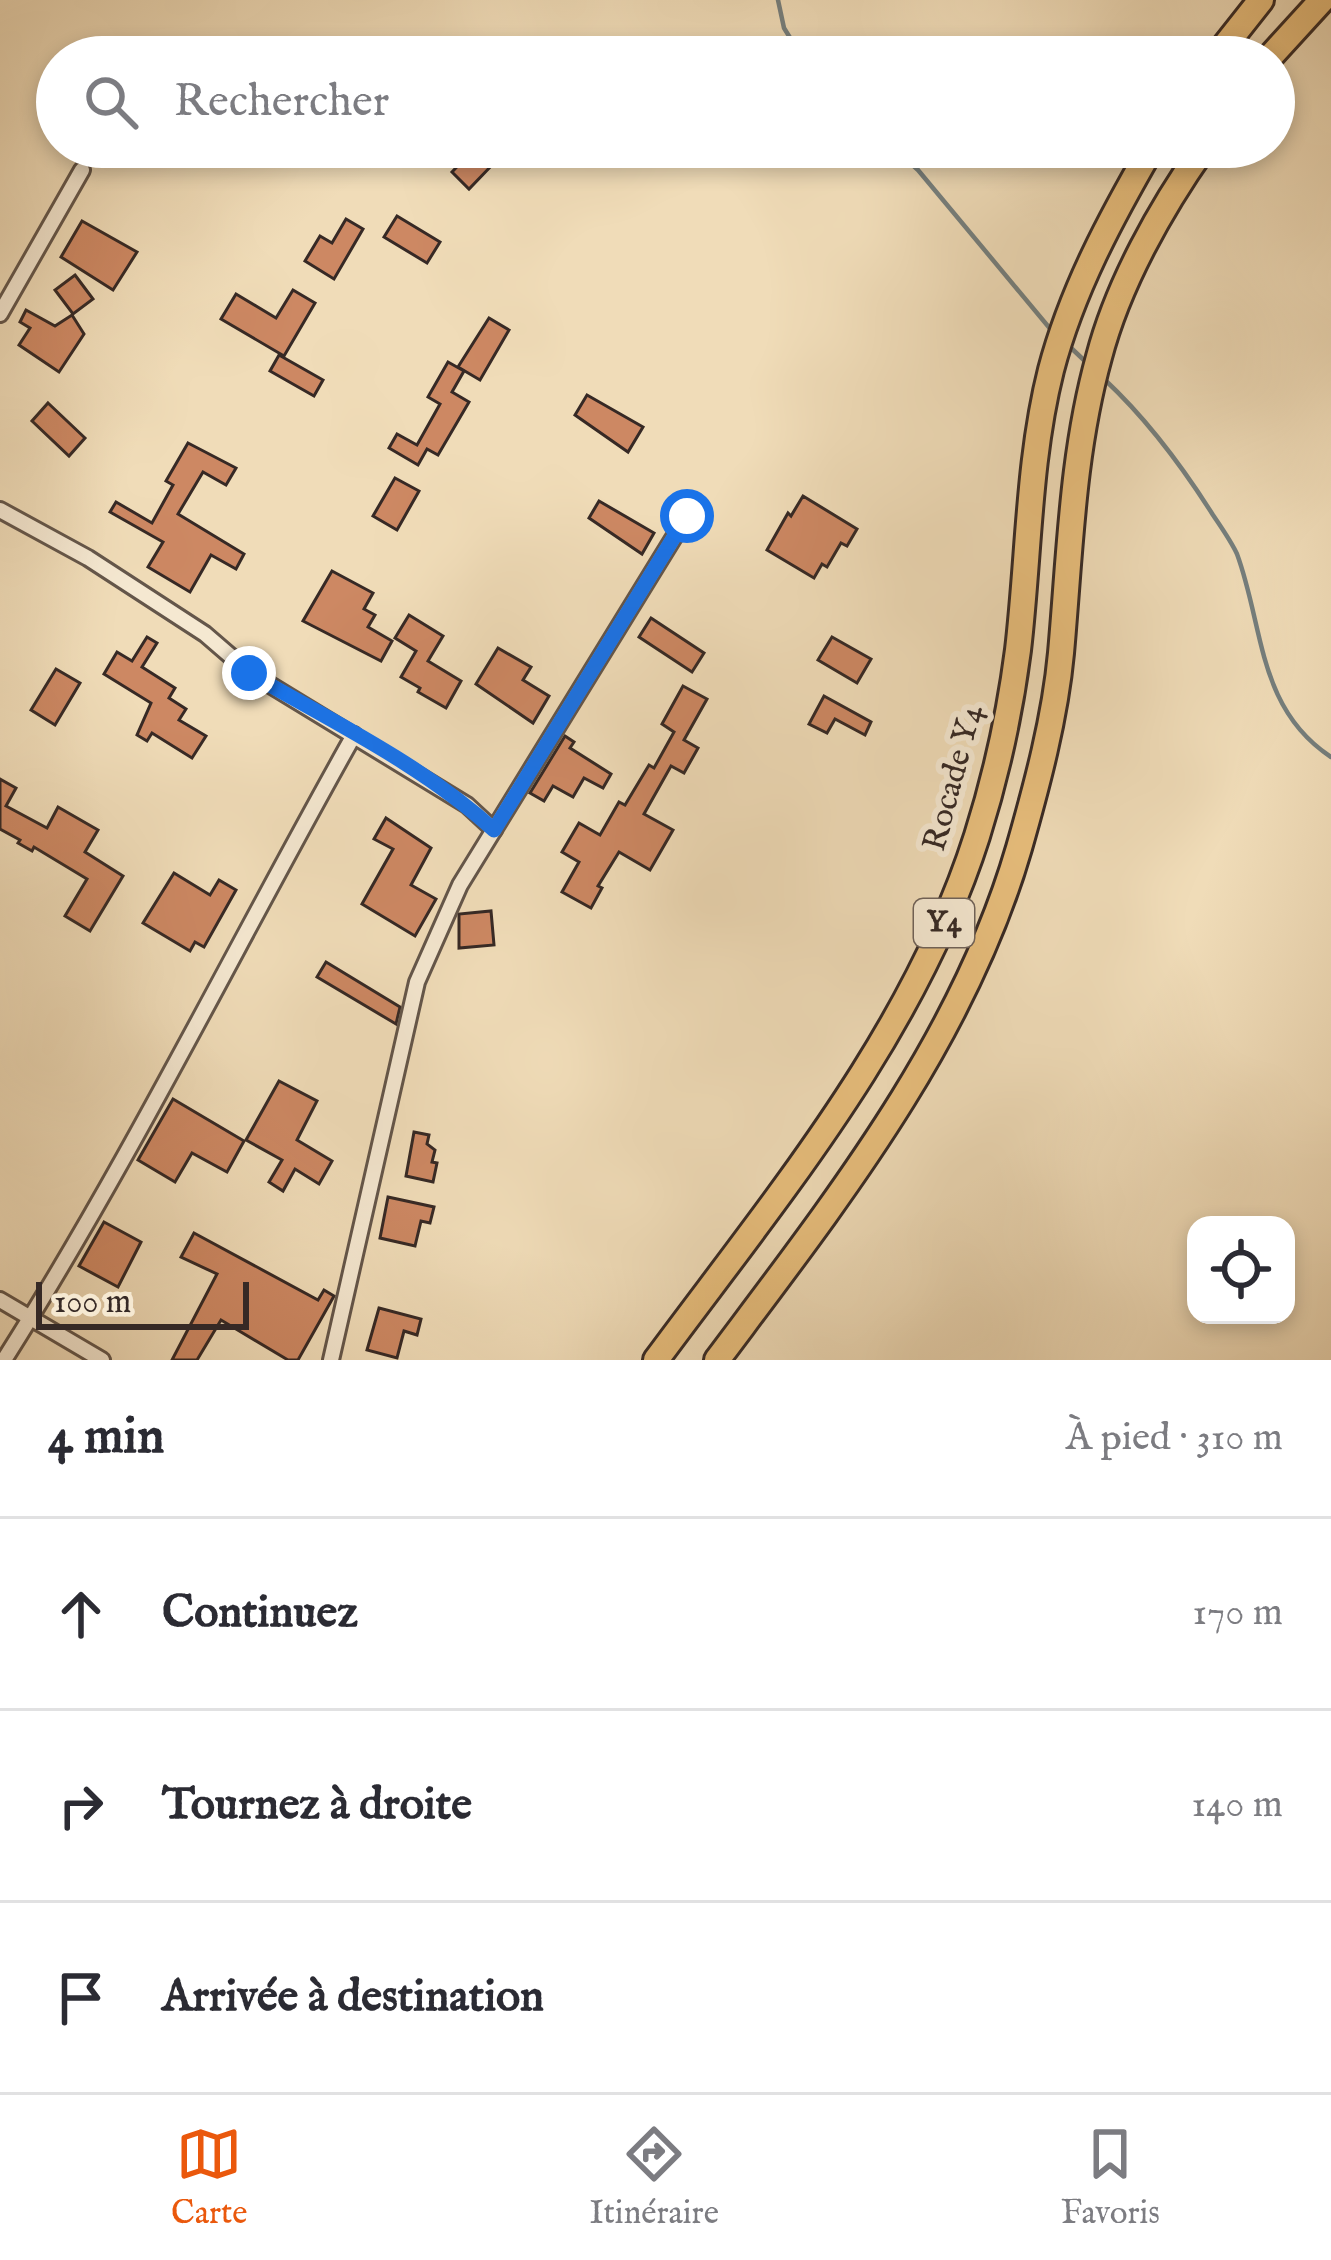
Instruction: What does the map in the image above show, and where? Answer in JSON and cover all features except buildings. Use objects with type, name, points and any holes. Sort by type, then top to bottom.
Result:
[{"type":"highway","points":[[1233,36],[1262,0]]},
{"type":"highway","points":[[1289,36],[1322,0]]},
{"type":"highway","name":"Rocade Y4","points":[[656,1360],[873,1062],[939,935],[977,836],[1002,738],[1018,651],[1043,410],[1052,369],[1083,279],[1141,168]]},
{"type":"highway","name":"Y4","points":[[717,1360],[915,1082],[985,947],[1018,850],[1057,679],[1078,454],[1100,354],[1148,242],[1192,168]]},
{"type":"street","points":[[0,314],[82,170]]},
{"type":"street","points":[[0,510],[88,558],[205,634],[249,673],[466,805],[494,830]]},
{"type":"street","points":[[331,1360],[417,982],[460,885],[687,516]]},
{"type":"street","points":[[4,1360],[206,1013],[246,928],[354,735]]},
{"type":"street","points":[[0,1300],[103,1360]]},
{"type":"waterway","points":[[778,0],[789,36]]},
{"type":"waterway","points":[[916,168],[1052,331]]},
{"type":"waterway","points":[[1069,346],[1087,363]]},
{"type":"waterway","points":[[1104,379],[1163,444],[1229,539],[1276,690],[1307,737],[1331,757]]},
{"type":"route","points":[[249,673],[398,760],[466,805],[494,830],[687,516]]}]
